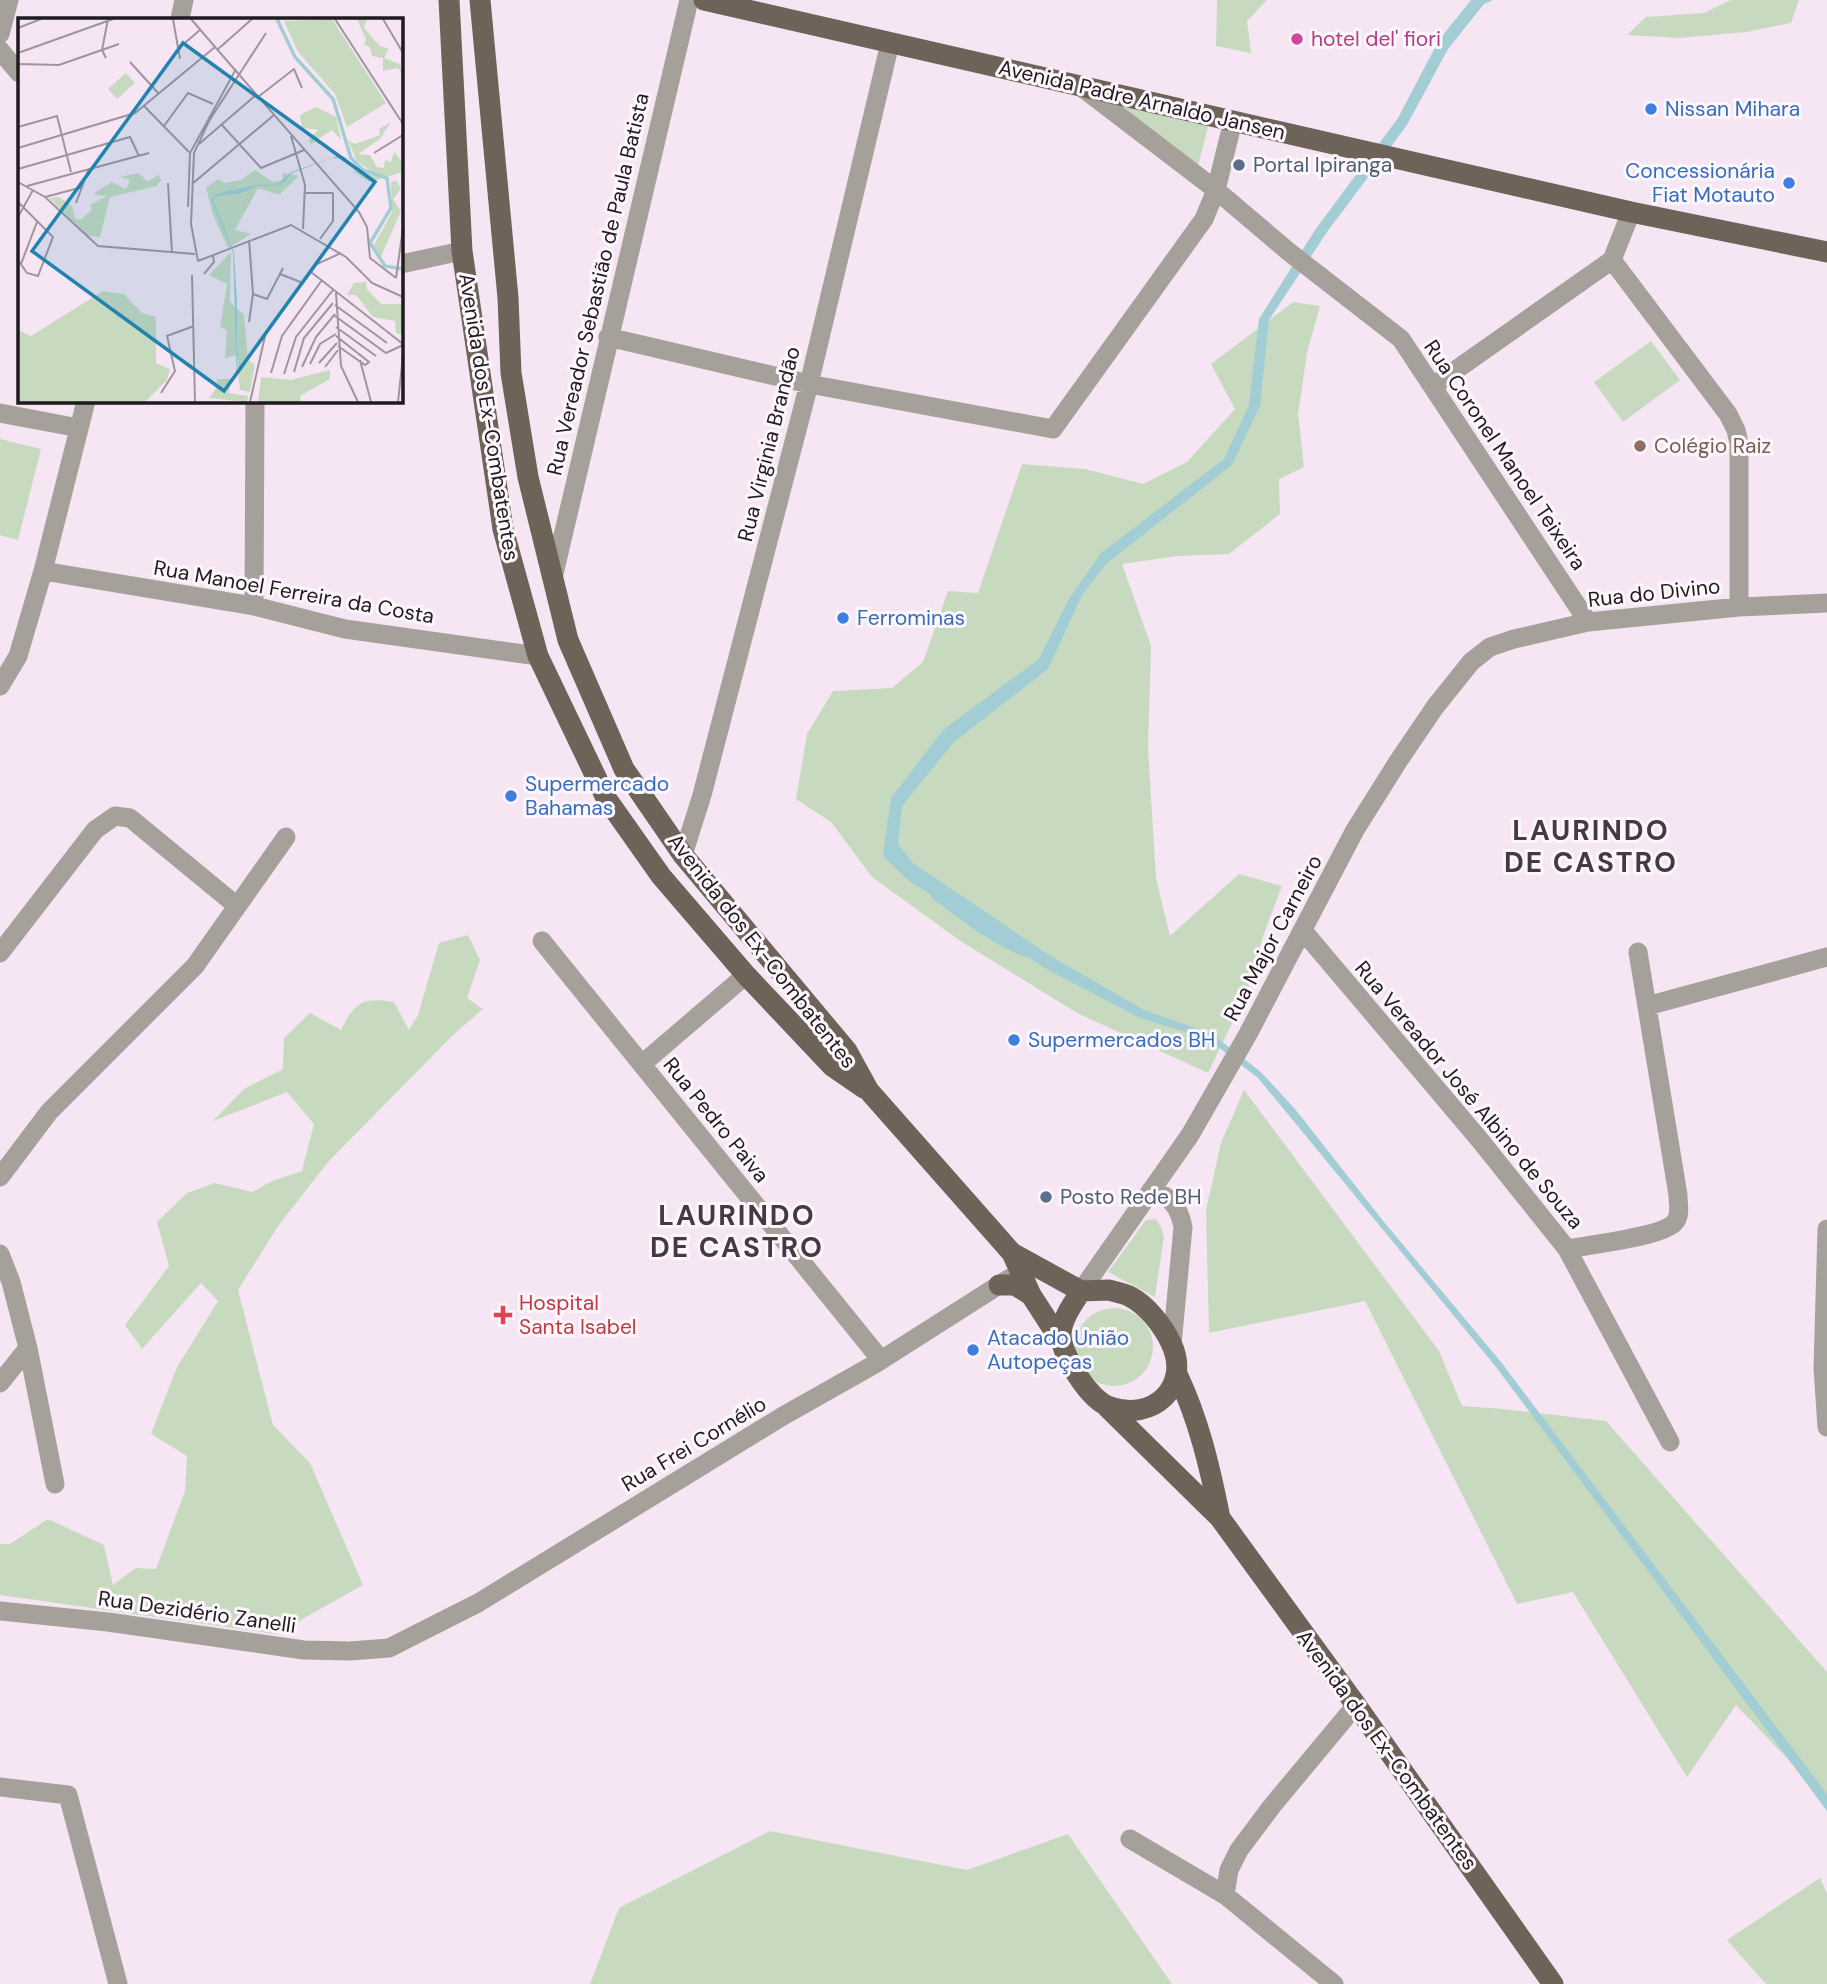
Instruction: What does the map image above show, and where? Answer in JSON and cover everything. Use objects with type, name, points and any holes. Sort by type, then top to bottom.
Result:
[{"type":"main road","name":"Avenida dos Ex-Combatentes","points":[[449,0],[462,251],[503,529],[538,656],[606,798],[661,876],[746,975],[832,1066],[869,1091]]},
{"type":"main road","name":"Avenida dos Ex-Combatentes","points":[[480,0],[508,298],[511,373],[528,477],[568,640],[624,769],[683,855],[847,1052],[869,1091],[1020,1263],[1031,1295],[1062,1343]]},
{"type":"main road","name":"Avenida Padre Arnaldo Jansen","points":[[702,0],[1631,212],[1827,252]]},
{"type":"main road","name":"Avenida dos Ex-Combatentes","points":[[1020,1263],[1081,1291]]},
{"type":"main road","points":[[999,1285],[1015,1285],[1031,1295]]},
{"type":"main road","points":[[1109,1290],[1129,1296],[1158,1322],[1172,1345],[1177,1374],[1175,1384],[1157,1404],[1133,1411],[1107,1406],[1075,1373],[1062,1343],[1061,1333],[1065,1316],[1081,1291],[1109,1290]]},
{"type":"main road","name":"Avenida dos Ex-Combatentes","points":[[1177,1374],[1201,1433],[1220,1518]]},
{"type":"main road","name":"Avenida dos Ex-Combatentes","points":[[1107,1406],[1220,1518],[1553,1984]]},
{"type":"street","points":[[0,34],[9,0]]},
{"type":"street","points":[[180,18],[184,0]]},
{"type":"street","name":"Rua Vereador Sebastião de Paula Batista","points":[[552,579],[608,337],[702,0]]},
{"type":"street","name":"Rua Virginia Brandão","points":[[683,855],[702,795],[809,384],[890,43]]},
{"type":"street","points":[[0,50],[18,72]]},
{"type":"street","name":"Rua Coronel Manoel Teixeira","points":[[1079,85],[1216,190],[1289,252],[1401,339],[1588,622]]},
{"type":"street","points":[[608,337],[809,384],[1053,429],[1204,219],[1216,190],[1233,121]]},
{"type":"street","points":[[1433,386],[1612,260],[1631,212]]},
{"type":"street","points":[[402,264],[462,251]]},
{"type":"street","points":[[1612,260],[1728,414],[1736,430],[1739,458],[1739,607]]},
{"type":"street","points":[[0,686],[18,656],[43,571],[86,402]]},
{"type":"street","points":[[254,606],[255,402]]},
{"type":"street","points":[[0,413],[79,428]]},
{"type":"street","name":"Rua Manoel Ferreira da Costa","points":[[43,571],[254,606],[345,629],[538,656]]},
{"type":"street","name":"Rua do Divino","points":[[1490,648],[1514,639],[1588,622],[1739,607],[1827,603]]},
{"type":"street","name":"Rua Major Carneiro","points":[[1081,1291],[1190,1135],[1304,932],[1355,830],[1398,760],[1456,679],[1471,662],[1490,648]]},
{"type":"street","points":[[0,953],[95,830],[115,816],[130,818],[237,906]]},
{"type":"street","points":[[0,1177],[49,1112],[195,966],[286,837]]},
{"type":"street","name":"Rua Vereador José Albino de Souza","points":[[1304,932],[1567,1249],[1670,1442]]},
{"type":"street","name":"Rua Pedro Paiva","points":[[542,941],[881,1360]]},
{"type":"street","points":[[1567,1249],[1658,1232],[1674,1224],[1678,1218],[1678,1195],[1638,952]]},
{"type":"street","points":[[1647,1006],[1827,957]]},
{"type":"street","points":[[642,1064],[746,975]]},
{"type":"street","points":[[1151,1190],[1164,1194],[1175,1204],[1183,1227],[1172,1345]]},
{"type":"street","points":[[1827,1229],[1823,1368],[1827,1427]]},
{"type":"street","points":[[0,1254],[11,1282],[28,1348],[55,1485]]},
{"type":"street","name":"Rua Frei Cornélio","points":[[389,1648],[478,1603],[783,1416],[881,1360],[999,1285],[1020,1263]]},
{"type":"street","points":[[0,1384],[28,1348]]},
{"type":"street","name":"Rua Dezidério Zanelli","points":[[0,1611],[108,1622],[304,1650],[389,1648]]},
{"type":"street","points":[[1225,1895],[1229,1870],[1239,1850],[1356,1705]]},
{"type":"street","points":[[0,1787],[68,1795],[118,1984]]},
{"type":"street","points":[[1130,1839],[1225,1895],[1334,1984]]},
{"type":"green space","points":[[1217,0],[1267,0],[1247,21],[1251,53],[1216,46]]},
{"type":"green space","points":[[1731,0],[1799,0],[1791,23],[1746,32],[1680,38],[1627,35],[1646,17],[1704,13]]},
{"type":"green space","points":[[1128,106],[1209,123],[1197,170],[1124,110]]},
{"type":"green space","points":[[1293,302],[1320,306],[1307,353],[1298,414],[1304,467],[1279,479],[1280,514],[1229,554],[1178,556],[1122,564],[1151,646],[1148,748],[1156,878],[1170,936],[1239,874],[1282,886],[1263,936],[1248,990],[1208,1073],[1077,1013],[962,942],[872,877],[831,822],[796,799],[807,734],[833,691],[892,688],[923,662],[948,591],[978,593],[1022,464],[1085,469],[1143,484],[1187,462],[1235,409],[1211,364]]},
{"type":"green space","points":[[1651,341],[1680,380],[1623,422],[1594,382]]},
{"type":"green space","points":[[0,439],[41,449],[18,540],[0,535]]},
{"type":"green space","points":[[468,935],[480,960],[467,998],[483,1009],[454,1034],[329,1161],[278,1226],[238,1290],[273,1425],[310,1463],[363,1585],[276,1634],[0,1595],[0,1544],[10,1544],[48,1519],[104,1545],[113,1585],[136,1568],[156,1569],[185,1491],[187,1456],[151,1434],[177,1367],[218,1301],[201,1283],[142,1349],[125,1325],[169,1266],[157,1222],[187,1193],[215,1183],[252,1192],[272,1181],[302,1171],[314,1124],[287,1092],[213,1121],[244,1089],[283,1069],[284,1038],[310,1013],[341,1030],[351,1013],[361,1004],[374,1000],[394,1002],[409,1030],[418,1015],[439,943]]},
{"type":"green space","points":[[1244,1090],[1439,1351],[1462,1406],[1606,1421],[1827,1672],[1827,1800],[1736,1705],[1687,1777],[1573,1592],[1517,1604],[1365,1301],[1209,1333],[1206,1210],[1221,1143]]},
{"type":"green space","points":[[1156,1219],[1164,1237],[1155,1297],[1108,1272],[1146,1220]]},
{"type":"green space","points":[[1114,1308],[1129,1311],[1142,1319],[1150,1332],[1153,1347],[1150,1362],[1142,1375],[1129,1383],[1114,1386],[1099,1383],[1086,1375],[1078,1362],[1075,1347],[1078,1332],[1086,1319],[1099,1311]]},
{"type":"green space","points":[[770,1831],[967,1870],[1068,1834],[1172,1984],[590,1984],[619,1908]]},
{"type":"green space","points":[[1820,1878],[1827,1894],[1827,1984],[1766,1984],[1727,1940]]},
{"type":"water","points":[[1471,0],[1493,0],[1484,4],[1448,49],[1407,125],[1327,232],[1269,320],[1260,406],[1232,465],[1106,564],[1082,595],[1048,669],[953,743],[902,806],[898,844],[913,863],[1049,955],[1144,1010],[1212,1034],[1261,1072],[1295,1109],[1384,1222],[1501,1362],[1827,1794],[1827,1811],[1496,1367],[1258,1078],[1208,1039],[1140,1018],[1048,970],[908,880],[883,856],[891,798],[943,730],[1039,659],[1069,599],[1101,553],[1224,459],[1249,405],[1259,319],[1315,230],[1398,118],[1439,40]]},
{"type":"waterway","points":[[934,896],[989,935],[1025,954]]},
{"type":"place","name":"hotel del' fiori","points":[[1297,39]]},
{"type":"place","name":"Nissan Mihara","points":[[1651,109]]},
{"type":"place","name":"Portal Ipiranga","points":[[1239,165]]},
{"type":"place","name":"Concessionária Fiat Motauto","points":[[1789,183]]},
{"type":"place","name":"Colégio Raiz","points":[[1640,446]]},
{"type":"place","name":"Ferrominas","points":[[843,618]]},
{"type":"place","name":"Supermercado Bahamas","points":[[511,796]]},
{"type":"place","name":"Supermercados BH","points":[[1014,1040]]},
{"type":"place","name":"Posto Rede BH","points":[[1046,1197]]},
{"type":"place","name":"Hospital Santa Isabel","points":[[503,1315]]},
{"type":"place","name":"Atacado União Autopeças","points":[[973,1350]]},
{"type":"district","name":"LAURINDO DE CASTRO","points":[[1591,846]]},
{"type":"district","name":"LAURINDO DE CASTRO","points":[[737,1231]]}]
